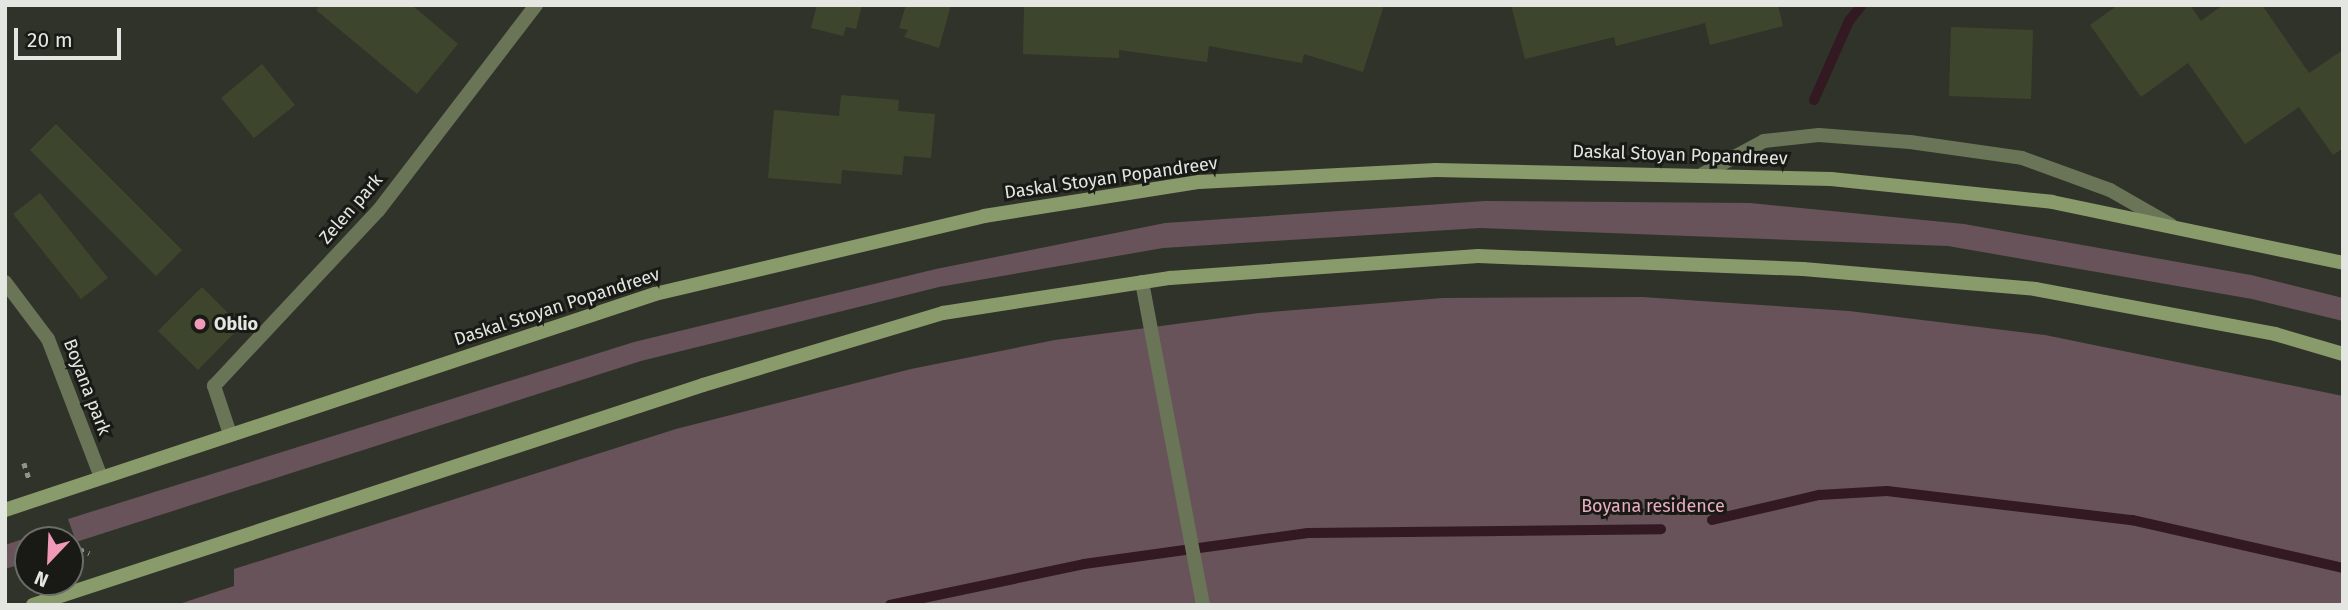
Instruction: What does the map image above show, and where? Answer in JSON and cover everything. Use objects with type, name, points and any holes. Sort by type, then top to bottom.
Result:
[{"type":"main road","name":"Daskal Stoyan Popandreev","points":[[5,510],[655,293],[984,216],[1199,182],[1436,170],[1831,179],[2052,202],[2343,263]]},
{"type":"main road","points":[[33,605],[703,385],[943,313],[1142,282],[1478,256],[1803,269],[2035,289],[2275,334],[2343,354]]},
{"type":"street","name":"Zelen park","points":[[230,434],[214,386],[378,211],[536,5]]},
{"type":"street","points":[[1703,174],[1764,141],[1819,135],[1910,142],[2022,158],[2110,190],[2172,226]]},
{"type":"street","name":"Boyana park","points":[[5,282],[48,339],[101,477]]},
{"type":"street","points":[[1142,282],[1203,605]]},
{"type":"path","points":[[24,463],[30,481]]},
{"type":"path","points":[[84,551],[89,553]]},
{"type":"green space","points":[[1485,201],[1750,203],[1964,224],[2251,275],[2343,298],[2343,321],[2252,299],[1948,246],[1480,228],[1163,248],[939,287],[641,361],[84,539],[84,526],[70,526],[68,519],[634,342],[936,269],[1165,223]]},
{"type":"green space","name":"Boyana residence","points":[[1642,297],[1849,311],[2045,335],[2343,396],[2343,605],[176,605],[234,586],[234,569],[676,429],[911,369],[1055,340],[1259,313],[1443,298]]},
{"type":"green space","points":[[14,542],[14,566],[5,569],[5,545]]},
{"type":"building","points":[[321,5],[412,5],[458,44],[417,94],[316,10]]},
{"type":"building","points":[[817,5],[862,5],[856,29],[846,27],[843,36],[811,28]]},
{"type":"building","points":[[906,5],[951,5],[939,48],[904,37],[908,30],[899,28]]},
{"type":"building","points":[[1024,5],[1384,5],[1363,72],[1304,54],[1302,63],[1209,46],[1207,62],[1119,50],[1119,58],[1023,54]]},
{"type":"building","points":[[1511,5],[1778,5],[1783,26],[1710,45],[1705,23],[1616,46],[1614,37],[1525,59]]},
{"type":"building","points":[[2118,5],[2190,5],[2201,21],[2223,5],[2262,5],[2309,73],[2343,50],[2343,148],[2333,155],[2299,107],[2245,144],[2188,63],[2141,97],[2090,25]]},
{"type":"building","points":[[1951,27],[2033,30],[2031,99],[1949,96]]},
{"type":"building","points":[[262,64],[295,105],[254,138],[221,98]]},
{"type":"building","points":[[841,95],[899,100],[898,111],[935,114],[931,158],[904,156],[902,175],[842,170],[841,184],[768,178],[774,110],[839,116]]},
{"type":"building","points":[[56,124],[182,250],[156,276],[30,150]]},
{"type":"building","points":[[40,193],[108,278],[81,299],[13,214]]},
{"type":"building","points":[[202,287],[241,326],[198,370],[158,331]]},
{"type":"waterway","points":[[1814,100],[1849,21],[1862,5]]},
{"type":"waterway","points":[[1712,520],[1819,495],[1887,491],[2132,520],[2343,568]]},
{"type":"waterway","points":[[890,605],[1084,564],[1308,533],[1661,529]]},
{"type":"place","name":"Oblio","points":[[200,324]]}]
